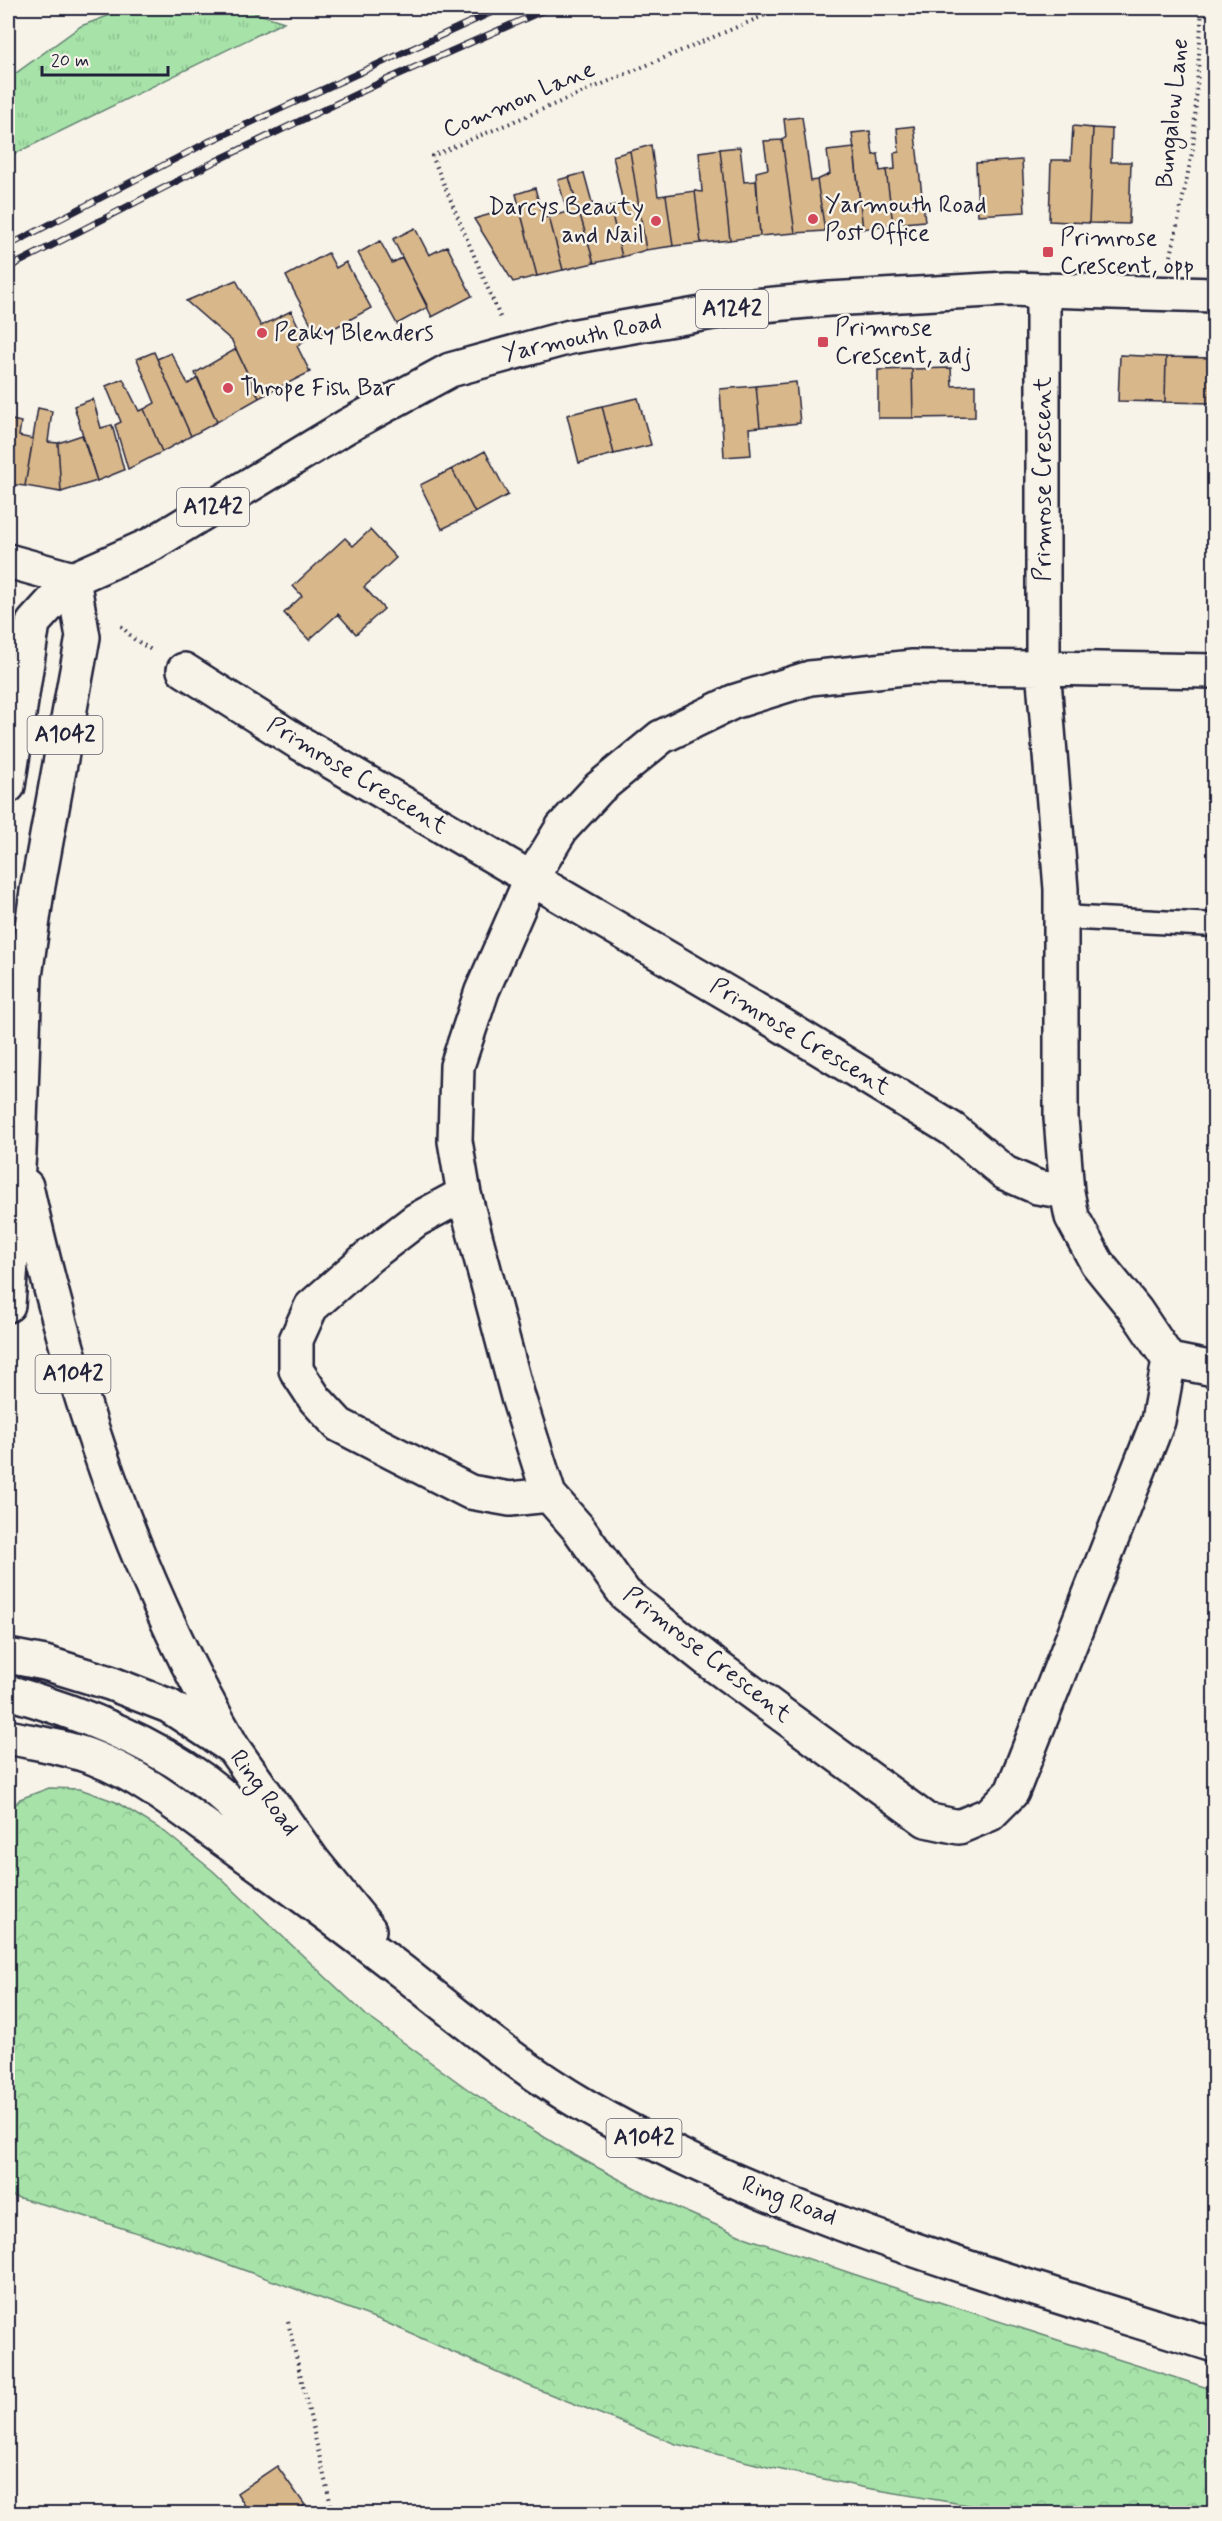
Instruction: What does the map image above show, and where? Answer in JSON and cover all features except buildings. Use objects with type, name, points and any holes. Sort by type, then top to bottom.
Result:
[{"type":"main road","name":"Yarmouth Road","points":[[74,579],[152,544],[347,426],[450,370],[514,351],[570,338],[741,307],[1007,289],[1215,295]]},
{"type":"main road","name":"Primrose Crescent","points":[[1042,290],[1043,668],[1061,889],[1061,1118],[1067,1192],[1072,1218],[1097,1263],[1136,1311],[1169,1360],[1158,1421],[1012,1792],[990,1814],[959,1827],[926,1820],[717,1667],[625,1594],[578,1528],[549,1495],[518,1397],[464,1194],[455,1141],[457,1066],[482,991],[531,879],[562,828],[598,788],[661,737],[733,702],[810,678],[913,667],[1043,668],[1215,671]]},
{"type":"main road","points":[[8,561],[74,579]]},
{"type":"main road","name":"A1042","points":[[8,786],[33,623],[74,579]]},
{"type":"main road","name":"A1042","points":[[8,1305],[13,1157],[25,976],[37,891],[83,637],[74,579]]},
{"type":"main road","name":"Primrose Crescent","points":[[184,670],[298,742],[780,1024],[952,1129],[1005,1173],[1037,1187],[1067,1192]]},
{"type":"main road","name":"A1042","points":[[13,1157],[71,1368],[108,1479],[152,1589],[202,1694],[233,1748]]},
{"type":"main road","points":[[464,1194],[416,1220],[368,1257],[311,1307],[296,1340],[296,1370],[315,1399],[339,1425],[470,1492],[510,1499],[549,1495]]},
{"type":"main road","points":[[1169,1360],[1215,1369]]},
{"type":"main road","name":"Ring Road","points":[[8,1656],[45,1663],[89,1676],[169,1706],[233,1748],[313,1861],[404,1974]]},
{"type":"main road","name":"A1042","points":[[8,1692],[102,1725],[137,1741],[203,1780],[270,1843],[311,1901]]},
{"type":"main road","name":"Ring Road","points":[[8,1737],[83,1754],[121,1771],[191,1814],[311,1901],[512,2057],[584,2105],[673,2153],[768,2196],[914,2248],[1215,2346]]},
{"type":"lane","points":[[1061,917],[1215,925]]},
{"type":"path","name":"Common Lane","points":[[514,351],[432,156],[782,8]]},
{"type":"path","name":"Bungalow Lane","points":[[1164,293],[1193,148],[1202,8]]},
{"type":"path","points":[[119,624],[134,639],[184,670]]},
{"type":"path","points":[[288,2322],[333,2514]]},
{"type":"green space","points":[[129,8],[240,8],[284,22],[8,157],[8,79],[81,26]]},
{"type":"green space","points":[[49,1788],[80,1789],[116,1802],[165,1832],[213,1871],[367,2016],[473,2093],[567,2151],[650,2196],[741,2236],[1214,2390],[1214,2513],[1015,2513],[866,2488],[676,2444],[527,2385],[380,2320],[178,2246],[75,2213],[8,2195],[8,1813],[20,1799]]},
{"type":"railway","points":[[8,246],[208,142],[501,8]]},
{"type":"railway","points":[[8,268],[216,161],[386,80],[549,8]]},
{"type":"place","name":"Yarmouth Road Post Office","points":[[813,219]]},
{"type":"place","name":"Darcys Beauty and Nail","points":[[656,221]]},
{"type":"place","name":"Primrose Crescent, opp","points":[[1048,252]]},
{"type":"place","name":"Peaky Blenders","points":[[262,333]]},
{"type":"place","name":"Primrose Crescent, adj","points":[[823,342]]},
{"type":"place","name":"Thrope Fish Bar","points":[[228,388]]}]
